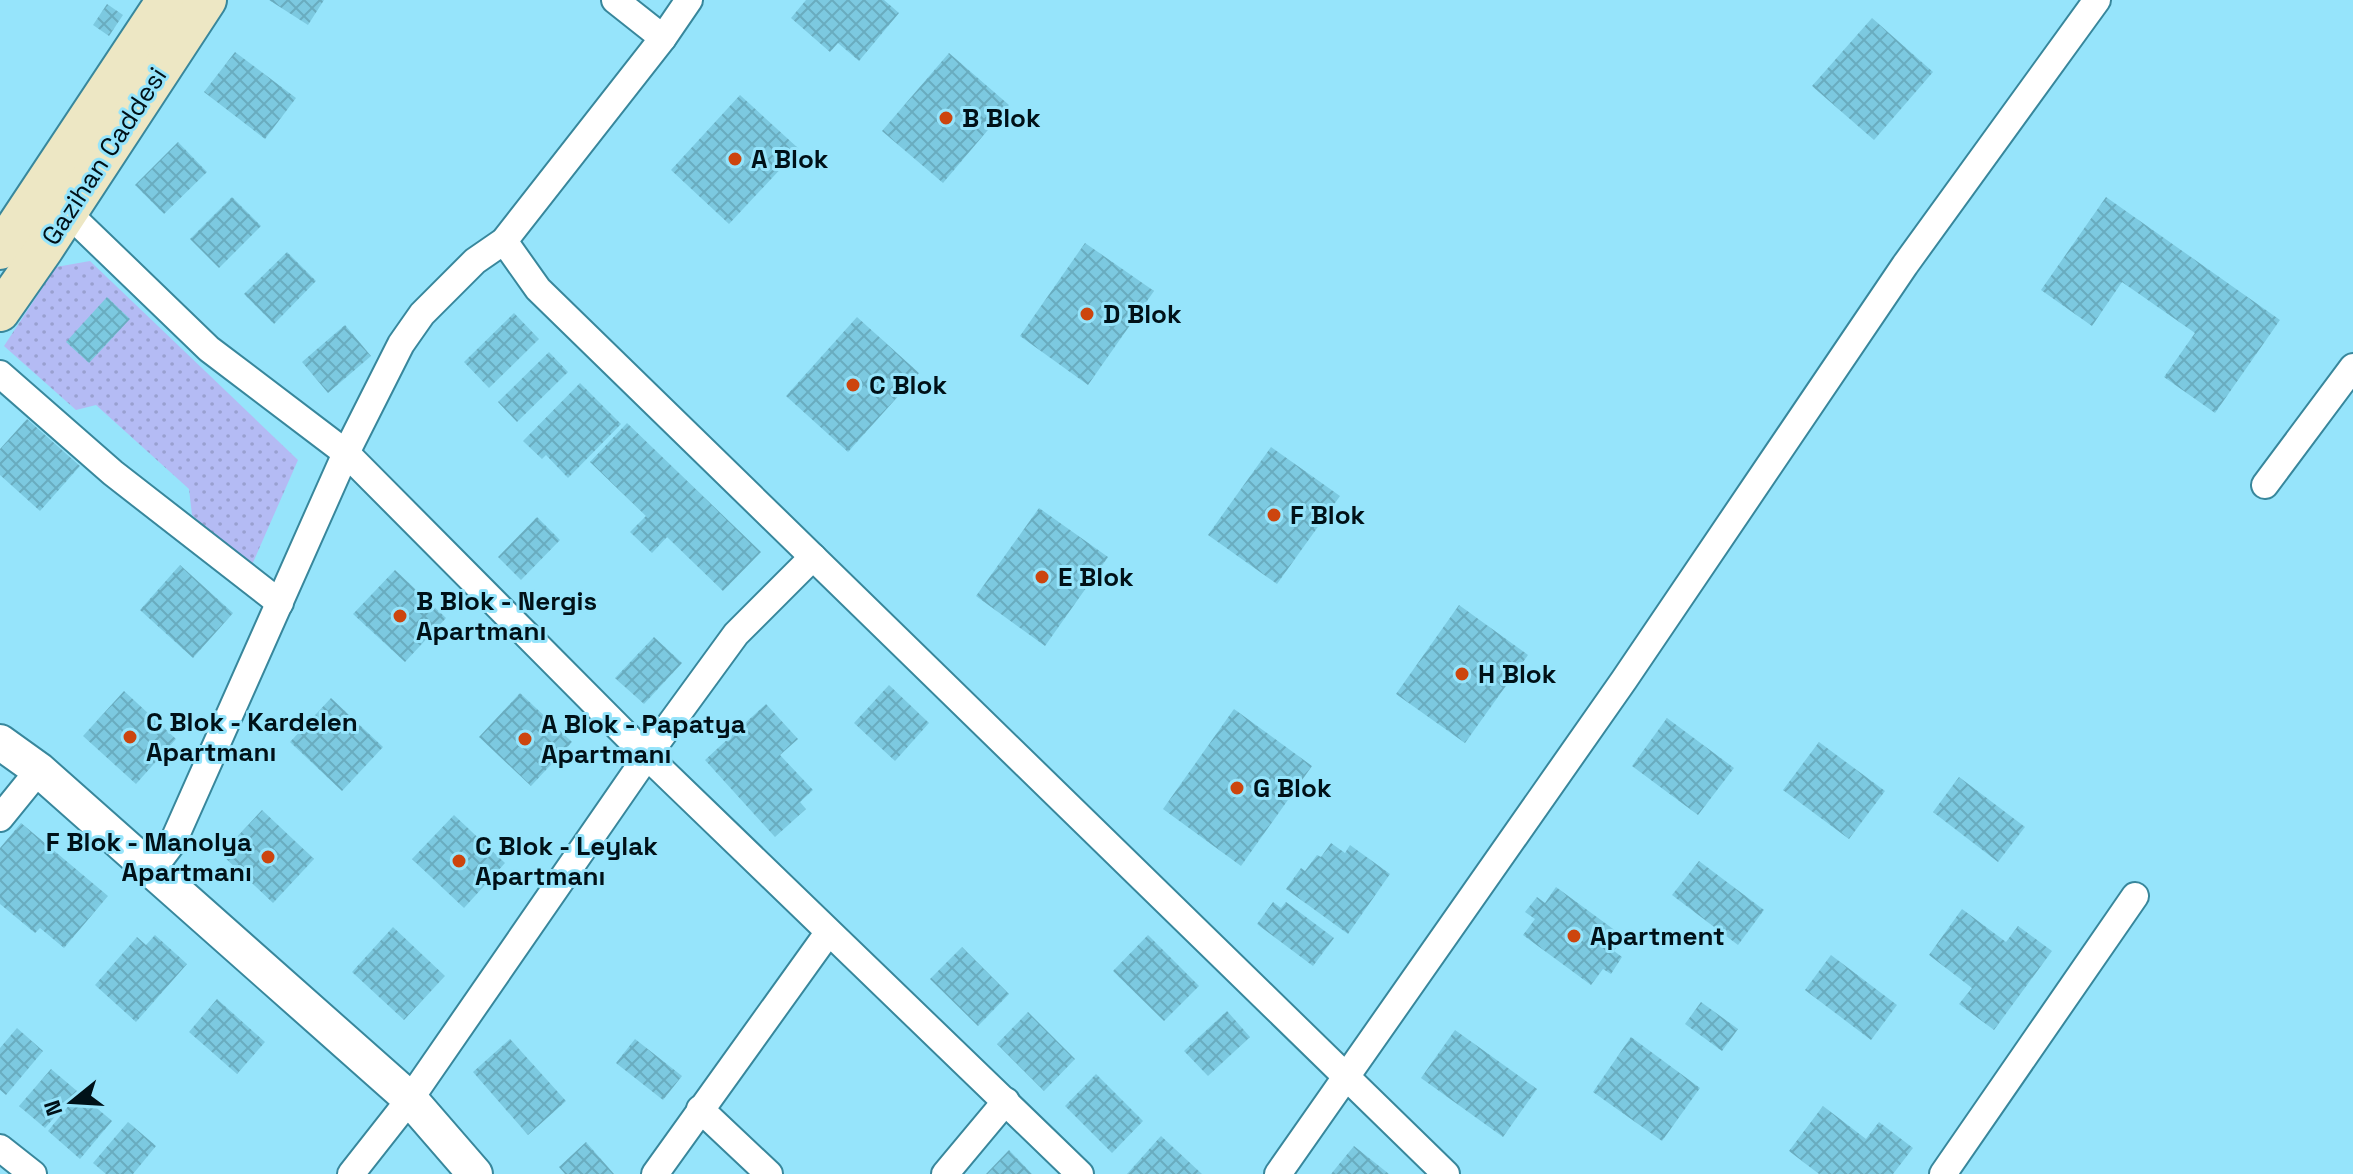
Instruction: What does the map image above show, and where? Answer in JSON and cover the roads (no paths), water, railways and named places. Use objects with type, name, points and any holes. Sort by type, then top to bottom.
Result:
[{"type":"main road","name":"Gazihan Caddesi","points":[[0,250],[166,0]]},
{"type":"main road","name":"Gazihan Caddesi","points":[[0,312],[207,0]]},
{"type":"street","points":[[615,0],[663,38]]},
{"type":"street","points":[[152,870],[173,842],[346,453],[411,329],[475,261],[504,241],[663,38],[689,0]]},
{"type":"street","points":[[1278,1174],[1624,680],[1905,265],[2097,0]]},
{"type":"street","points":[[67,212],[209,349],[346,453],[647,756],[1080,1174]]},
{"type":"street","points":[[504,241],[538,289],[1446,1174]]},
{"type":"street","points":[[2265,485],[2353,367]]},
{"type":"street","points":[[0,374],[113,473],[280,603]]},
{"type":"street","points":[[351,1174],[410,1099],[647,756],[736,634],[813,557]]},
{"type":"street","points":[[0,742],[39,770],[410,1099],[475,1174]]},
{"type":"street","points":[[0,818],[39,770]]},
{"type":"street","points":[[1943,1174],[2135,896]]},
{"type":"street","points":[[655,1174],[828,933]]},
{"type":"street","points":[[945,1174],[1006,1101]]},
{"type":"street","points":[[700,1109],[769,1174]]},
{"type":"street","points":[[0,1148],[33,1174]]},
{"type":"place","name":"B Blok","points":[[946,118]]},
{"type":"place","name":"A Blok","points":[[735,159]]},
{"type":"place","name":"D Blok","points":[[1087,314]]},
{"type":"place","name":"C Blok","points":[[853,385]]},
{"type":"place","name":"F Blok","points":[[1274,515]]},
{"type":"place","name":"E Blok","points":[[1042,577]]},
{"type":"place","name":"B Blok - Nergis Apartmanı","points":[[400,616]]},
{"type":"place","name":"H Blok","points":[[1462,674]]},
{"type":"place","name":"C Blok - Kardelen Apartmanı","points":[[130,737]]},
{"type":"place","name":"A Blok - Papatya Apartmanı","points":[[525,739]]},
{"type":"place","name":"G Blok","points":[[1237,788]]},
{"type":"place","name":"F Blok - Manolya Apartmanı","points":[[268,857]]},
{"type":"place","name":"C Blok - Leylak Apartmanı","points":[[459,861]]},
{"type":"place","name":"Apartment","points":[[1574,936]]}]
